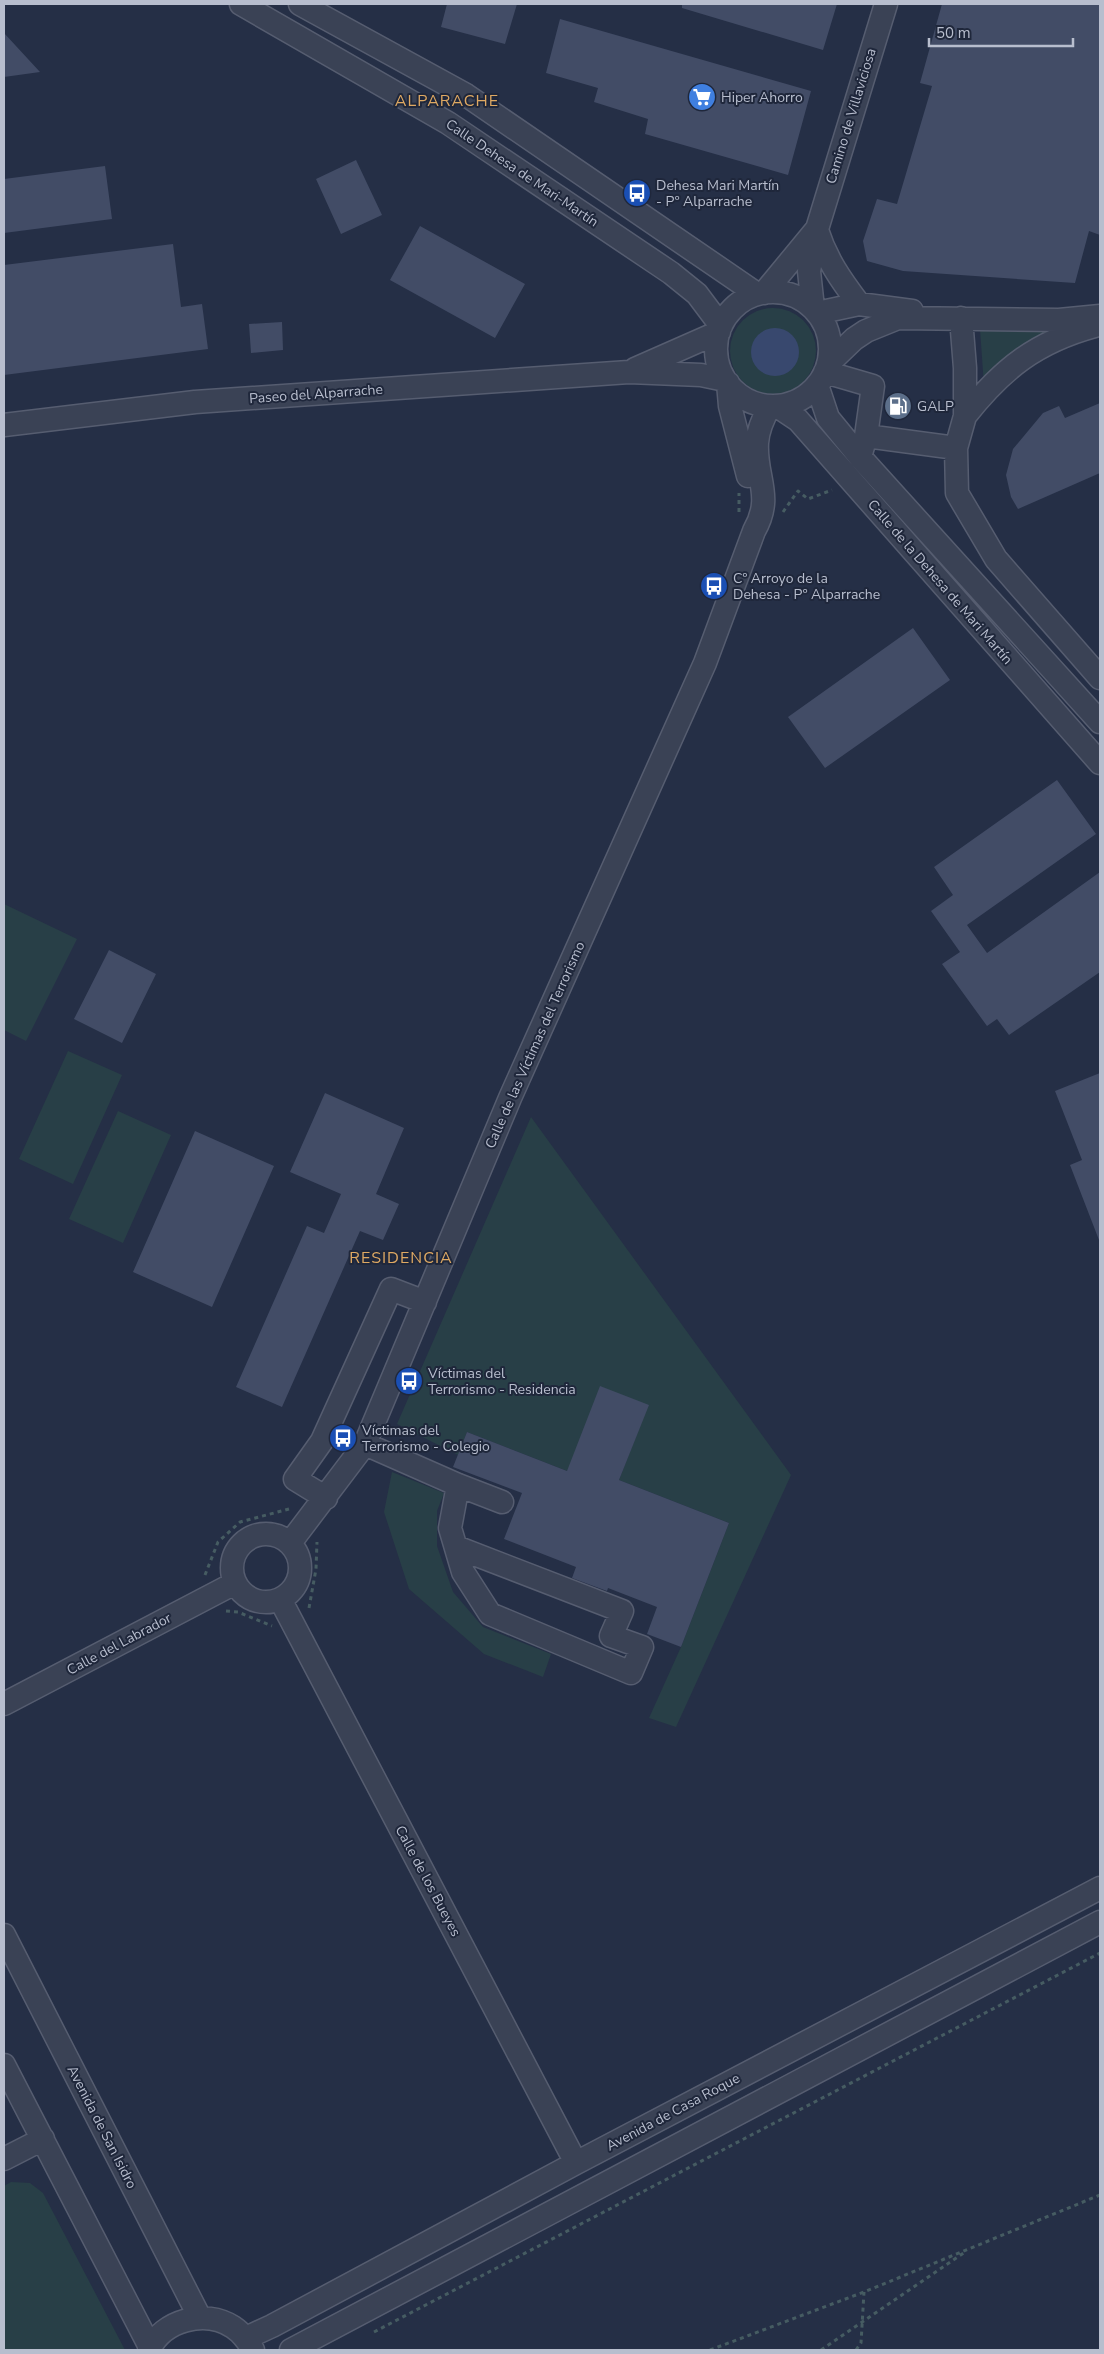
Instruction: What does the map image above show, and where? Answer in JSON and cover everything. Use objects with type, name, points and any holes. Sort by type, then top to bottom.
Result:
[{"type":"street","name":"Calle Dehesa de Mari-Martín","points":[[230,4],[248,8],[448,124],[671,273],[697,294],[720,328]]},
{"type":"street","points":[[300,4],[466,94],[761,294]]},
{"type":"street","name":"Camino de Villaviciosa","points":[[815,311],[809,271],[817,229],[886,4]]},
{"type":"street","points":[[817,229],[827,258],[836,274],[859,304]]},
{"type":"street","name":"Camino de Villaviciosa","points":[[761,294],[817,229]]},
{"type":"street","points":[[823,374],[830,346],[826,328],[815,311],[799,298],[782,293],[761,294],[736,306],[720,328],[716,348],[718,365],[726,382],[739,395],[754,402],[773,406],[792,402],[806,395],[854,339],[866,331],[898,318],[1059,320],[1100,316]]},
{"type":"street","points":[[815,311],[859,304],[961,318]]},
{"type":"street","points":[[961,318],[966,368],[966,416],[956,448],[957,493],[996,559],[1098,673]]},
{"type":"street","points":[[966,416],[979,398],[1026,354],[1060,337],[1100,324]]},
{"type":"street","name":"Paseo del Alparrache","points":[[629,372],[720,328]]},
{"type":"street","name":"Paseo del Alparrache","points":[[4,425],[195,402],[629,372],[702,376],[726,382]]},
{"type":"street","points":[[823,374],[873,386],[863,447],[956,448]]},
{"type":"street","name":"Calle de la Dehesa de Mari Martín","points":[[823,374],[828,418],[863,447],[1100,722]]},
{"type":"street","name":"Calle de las Víctimas del Terrorismo","points":[[290,1543],[326,1498],[365,1444],[510,1098],[706,664],[746,526],[751,489],[730,406],[726,382]]},
{"type":"street","name":"Calle de la Dehesa de Mari Martín","points":[[773,406],[798,420],[1100,762]]},
{"type":"street","name":"Calle de las Víctimas del Terrorismo","points":[[746,526],[762,517],[764,503],[757,441],[759,427],[773,406]]},
{"type":"street","points":[[326,1498],[295,1479],[322,1441],[390,1289],[425,1302]]},
{"type":"street","points":[[365,1444],[502,1502]]},
{"type":"street","points":[[456,1547],[622,1611],[611,1636],[642,1647],[631,1673],[490,1614],[464,1572],[456,1547],[450,1528],[458,1485]]},
{"type":"street","points":[[265,1534],[278,1536],[290,1543],[297,1554],[299,1574],[298,1580],[291,1591],[280,1599],[268,1602],[254,1600],[243,1594],[235,1583],[232,1570],[233,1556],[240,1545],[251,1537],[265,1534]]},
{"type":"street","name":"Calle del Labrador","points":[[4,1704],[235,1583]]},
{"type":"street","name":"Calle de los Bueyes","points":[[280,1599],[576,2163]]},
{"type":"street","name":"Avenida de Casa Roque","points":[[250,2344],[281,2322],[576,2163],[1100,1888]]},
{"type":"street","points":[[291,2350],[1100,1922]]},
{"type":"street","name":"Avenida de San Isidro","points":[[4,1935],[200,2318]]},
{"type":"street","points":[[4,2065],[149,2349],[163,2332],[180,2322],[200,2318],[217,2320],[233,2327],[250,2344]]},
{"type":"street","points":[[4,2159],[43,2139]]},
{"type":"path","points":[[738,487],[746,526]]},
{"type":"path","points":[[365,2336],[1100,1953]]},
{"type":"path","points":[[710,2350],[864,2292],[1100,2195]]},
{"type":"path","points":[[821,2350],[971,2248]]},
{"type":"path","points":[[856,2350],[861,2343],[864,2320],[864,2292]]},
{"type":"shaded area","points":[[773,308],[789,311],[797,315],[809,327],[813,335],[816,351],[813,367],[809,375],[797,387],[789,391],[773,394],[757,391],[749,387],[737,375],[733,367],[730,351],[733,335],[737,327],[749,315],[757,311]]},
{"type":"shaded area","points":[[980,329],[1051,332],[984,386]]},
{"type":"shaded area","points":[[4,904],[77,939],[26,1041],[4,1030]]},
{"type":"shaded area","points":[[68,1051],[122,1075],[73,1184],[19,1159]]},
{"type":"shaded area","points":[[118,1111],[171,1135],[123,1243],[69,1219]]},
{"type":"shaded area","points":[[531,1117],[791,1475],[676,1727],[649,1718],[681,1647],[729,1523],[619,1480],[648,1405],[567,1471],[467,1432],[458,1455],[397,1424]]},
{"type":"shaded area","points":[[392,1472],[444,1493],[437,1511],[437,1546],[453,1592],[483,1627],[551,1654],[543,1677],[484,1654],[409,1589],[384,1512]]},
{"type":"shaded area","points":[[11,2182],[30,2183],[43,2193],[125,2350],[4,2350],[4,2186]]},
{"type":"water","points":[[775,328],[784,330],[792,335],[797,343],[799,352],[797,361],[792,369],[784,374],[775,376],[766,374],[758,369],[753,361],[751,352],[753,343],[758,335],[766,330]]},
{"type":"building","points":[[447,4],[517,4],[505,44],[441,27]]},
{"type":"building","points":[[682,4],[837,4],[823,50],[682,8]]},
{"type":"building","points":[[942,4],[1100,4],[1100,235],[1089,231],[1075,283],[903,271],[867,261],[863,241],[877,199],[897,204],[932,86],[920,83]]},
{"type":"building","name":"Hiper Ahorro","points":[[560,19],[811,91],[788,175],[645,134],[648,119],[594,102],[598,88],[546,73]]},
{"type":"building","points":[[4,33],[40,72],[4,77]]},
{"type":"building","points":[[356,160],[382,215],[341,234],[316,179]]},
{"type":"building","points":[[105,166],[112,219],[4,233],[4,179]]},
{"type":"building","points":[[420,226],[525,284],[495,338],[390,280]]},
{"type":"building","points":[[173,244],[181,307],[202,304],[208,349],[4,375],[4,265]]},
{"type":"building","points":[[282,322],[283,350],[251,353],[249,324]]},
{"type":"building","points":[[1100,403],[1100,473],[1018,509],[1011,497],[1006,475],[1013,449],[1043,413],[1059,406],[1065,418]]},
{"type":"building","points":[[913,628],[950,680],[825,768],[788,717]]},
{"type":"building","points":[[1057,780],[1096,834],[967,925],[987,953],[1100,872],[1100,972],[1009,1035],[997,1019],[987,1026],[942,964],[960,952],[931,911],[953,895],[934,867]]},
{"type":"building","points":[[109,950],[156,974],[122,1043],[74,1019]]},
{"type":"building","points":[[1100,1073],[1099,1240],[1070,1165],[1082,1160],[1055,1091]]},
{"type":"building","points":[[325,1093],[404,1128],[376,1194],[399,1204],[383,1240],[360,1231],[282,1407],[236,1387],[307,1226],[324,1233],[341,1194],[290,1172]]},
{"type":"building","points":[[195,1131],[274,1166],[212,1307],[133,1272]]},
{"type":"building","points":[[600,1386],[649,1405],[619,1480],[729,1523],[681,1647],[647,1634],[657,1607],[608,1588],[607,1591],[572,1578],[576,1567],[504,1539],[522,1493],[453,1467],[467,1432],[567,1471]]},
{"type":"place","name":"Hiper Ahorro","points":[[702,97]]},
{"type":"place","name":"Dehesa Mari Martín - Pº Alparrache","points":[[637,193]]},
{"type":"place","name":"GALP","points":[[898,406]]},
{"type":"place","name":"Cº Arroyo de la Dehesa - Pº Alparrache","points":[[714,586]]},
{"type":"place","name":"Víctimas del Terrorismo - Residencia","points":[[409,1381]]},
{"type":"place","name":"Víctimas del Terrorismo - Colegio","points":[[343,1438]]},
{"type":"district","name":"ALPARACHE","points":[[447,101]]},
{"type":"district","name":"RESIDENCIA","points":[[401,1258]]}]
